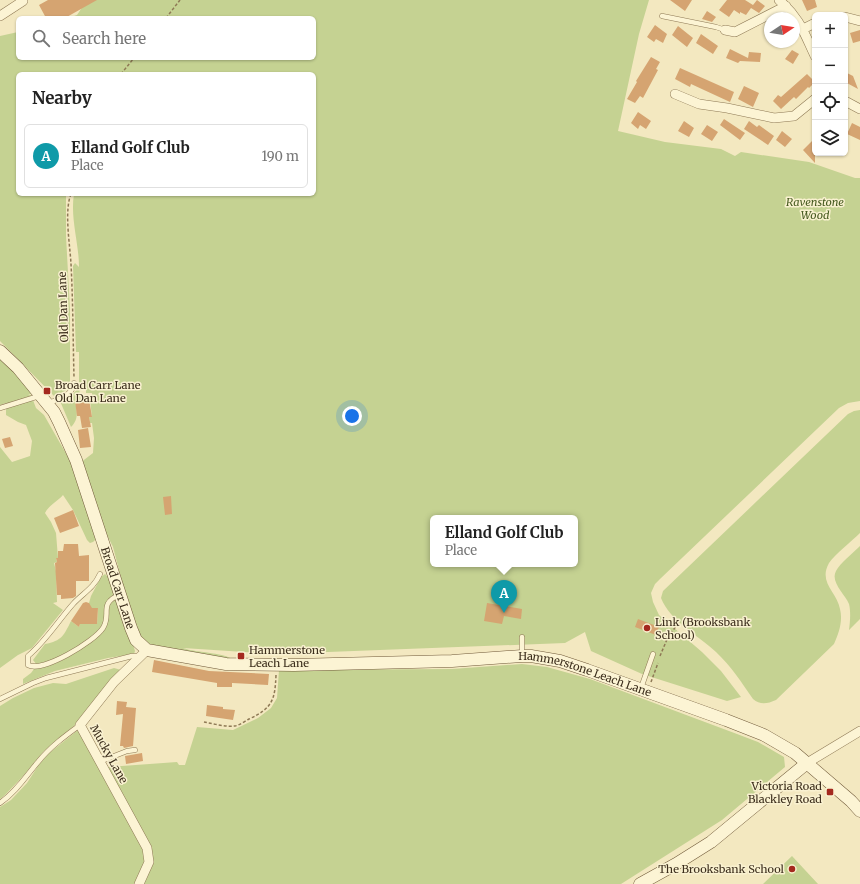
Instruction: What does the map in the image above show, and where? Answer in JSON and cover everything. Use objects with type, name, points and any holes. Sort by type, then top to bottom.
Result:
[{"type":"street","points":[[0,16],[22,1]]},
{"type":"street","points":[[725,30],[735,32],[782,3],[792,12],[803,29],[812,49]]},
{"type":"street","points":[[848,18],[860,21]]},
{"type":"street","points":[[803,29],[812,24]]},
{"type":"street","points":[[675,94],[699,104],[727,108],[774,118],[794,116],[812,101]]},
{"type":"street","points":[[848,102],[860,109]]},
{"type":"street","name":"Broad Carr Lane","points":[[0,350],[18,368],[44,400],[59,422],[76,460],[120,594],[136,640],[143,653]]},
{"type":"street","points":[[143,653],[226,664],[276,665]]},
{"type":"street","name":"Mucky Lane","points":[[139,884],[149,862],[147,848],[131,816],[80,725],[114,682],[143,653]]},
{"type":"street","name":"Hammerstone Leach Lane","points":[[276,665],[452,661],[522,656],[560,661],[726,720],[764,736],[788,748],[851,801],[860,811]]},
{"type":"street","points":[[640,884],[711,842],[807,763],[860,731]]},
{"type":"lane","points":[[662,16],[725,30]]},
{"type":"lane","points":[[0,408],[68,394],[73,390],[74,383]]},
{"type":"lane","points":[[100,574],[92,586],[74,603],[48,635],[28,656],[28,665],[40,666],[85,646],[104,627],[106,605],[110,600],[120,594]]},
{"type":"lane","points":[[522,637],[522,656]]},
{"type":"lane","points":[[0,699],[46,678],[143,653]]},
{"type":"lane","points":[[644,691],[653,654]]},
{"type":"lane","points":[[0,803],[19,785],[54,744],[80,725]]},
{"type":"lane","points":[[100,762],[126,751],[135,750]]},
{"type":"path","points":[[168,16],[180,0]]},
{"type":"path","points":[[124,72],[132,60]]},
{"type":"path","name":"Old Dan Lane","points":[[70,196],[68,221],[72,295],[74,383]]},
{"type":"path","points":[[660,656],[668,637],[677,624]]},
{"type":"path","points":[[644,691],[658,663]]},
{"type":"path","points":[[204,722],[237,726],[259,714],[270,704],[275,694],[276,665]]},
{"type":"green space","name":"Ravenstone Wood","points":[[87,0],[649,0],[639,34],[618,131],[665,142],[721,149],[735,156],[741,152],[809,162],[855,178],[860,178],[860,401],[848,403],[839,408],[660,579],[655,584],[651,593],[659,615],[702,652],[721,671],[741,697],[727,701],[642,674],[591,651],[585,632],[565,643],[276,654],[183,648],[219,654],[236,662],[144,645],[125,593],[113,547],[99,519],[80,463],[93,453],[94,438],[92,423],[90,423],[89,417],[92,417],[90,400],[93,399],[92,393],[86,393],[86,385],[79,382],[79,352],[76,352],[73,266],[75,263],[79,267],[73,212],[74,196],[316,196],[316,72],[16,72],[16,196],[66,196],[66,236],[70,309],[70,382],[69,389],[54,396],[0,341],[0,36],[16,32],[16,60],[316,60],[316,16],[74,16],[77,15]]},
{"type":"green space","points":[[0,357],[33,393],[28,395],[31,395],[36,408],[44,415],[72,464],[96,539],[90,543],[87,540],[73,510],[63,495],[47,510],[45,513],[56,533],[58,558],[56,558],[57,562],[54,563],[56,571],[57,602],[53,603],[63,610],[32,648],[18,655],[0,668],[0,447],[12,462],[30,456],[32,441],[26,425],[6,415],[6,403],[0,405]]},
{"type":"green space","points":[[78,387],[81,400],[75,401],[77,412],[74,424],[71,427],[60,401],[73,394]]},
{"type":"green space","points":[[860,410],[860,533],[832,559],[826,570],[827,582],[838,603],[841,613],[841,622],[837,636],[834,644],[776,700],[767,703],[758,702],[753,699],[727,663],[671,614],[661,598],[663,591],[848,414]]},
{"type":"green space","points":[[860,546],[860,619],[849,630],[849,604],[836,584],[835,575],[840,565]]},
{"type":"green space","points":[[105,574],[108,577],[128,628],[135,651],[134,654],[108,658],[55,671],[23,684],[23,679],[31,673],[37,665],[33,660],[45,644],[51,643],[62,637],[71,621],[79,627],[82,618],[88,618],[88,624],[97,624],[98,608],[89,608],[89,603],[101,577]]},
{"type":"green space","points":[[522,664],[547,667],[590,679],[758,742],[784,757],[785,767],[722,820],[621,884],[141,884],[151,864],[108,767],[177,762],[179,765],[185,765],[197,727],[233,730],[258,718],[271,708],[277,698],[279,670],[452,669]]},
{"type":"green space","points":[[114,668],[121,670],[75,725],[44,751],[24,775],[0,799],[0,706],[34,688],[53,683],[66,684]]},
{"type":"green space","points":[[78,730],[112,790],[147,857],[136,884],[0,884],[0,807],[11,800],[27,783],[48,754]]},
{"type":"green space","name":"The Brooksbank School","points":[[792,856],[818,884],[763,884]]},
{"type":"building","points":[[48,0],[97,0],[69,16],[45,16],[39,5]]},
{"type":"building","points":[[670,0],[692,0],[685,11]]},
{"type":"building","points":[[727,0],[745,0],[753,5],[757,0],[765,6],[759,13],[751,8],[746,15],[740,12],[740,14],[734,10],[729,17],[719,10]]},
{"type":"building","points":[[802,0],[815,0],[817,7],[807,11]]},
{"type":"building","points":[[707,11],[716,17],[712,22],[702,19]]},
{"type":"building","points":[[655,25],[667,34],[663,43],[656,39],[654,42],[647,37]]},
{"type":"building","points":[[678,26],[693,38],[687,47],[672,35]]},
{"type":"building","points":[[860,30],[860,41],[853,43],[850,33]]},
{"type":"building","points":[[701,34],[718,46],[713,54],[696,43]]},
{"type":"building","points":[[730,49],[748,58],[749,52],[761,53],[760,62],[740,61],[738,63],[726,58]]},
{"type":"building","points":[[792,50],[799,54],[793,64],[785,59]]},
{"type":"building","points":[[651,57],[660,62],[656,69],[658,70],[643,98],[640,96],[635,103],[627,99]]},
{"type":"building","points":[[680,68],[734,92],[730,102],[691,84],[690,87],[675,79]]},
{"type":"building","points":[[807,74],[812,79],[812,85],[809,88],[808,87],[796,99],[794,97],[781,109],[773,101],[778,95],[781,97]]},
{"type":"building","points":[[848,74],[853,76],[858,89],[848,84]]},
{"type":"building","points":[[744,86],[759,93],[753,107],[738,99]]},
{"type":"building","points":[[638,112],[651,121],[646,129],[640,125],[638,129],[631,123]]},
{"type":"building","points":[[724,119],[745,133],[740,140],[720,125]]},
{"type":"building","points":[[684,121],[694,128],[689,137],[678,131]]},
{"type":"building","points":[[749,121],[757,127],[759,125],[774,136],[768,145],[744,129]]},
{"type":"building","points":[[852,123],[860,127],[860,140],[848,134]]},
{"type":"building","points":[[707,125],[718,132],[712,141],[701,134]]},
{"type":"building","points":[[782,131],[792,139],[785,147],[776,140]]},
{"type":"building","points":[[812,141],[812,156],[815,156],[815,163],[803,150]]},
{"type":"building","points":[[89,399],[92,417],[89,417],[91,427],[82,428],[80,416],[77,416],[75,401]]},
{"type":"building","points":[[88,428],[91,447],[80,448],[78,430]]},
{"type":"building","points":[[10,437],[13,446],[5,448],[2,439]]},
{"type":"building","points":[[171,496],[172,514],[165,515],[163,497]]},
{"type":"building","points":[[73,510],[79,526],[60,533],[54,518]]},
{"type":"building","points":[[64,544],[78,544],[79,556],[89,555],[89,581],[76,581],[76,596],[73,598],[61,599],[61,595],[57,595],[55,563],[57,562],[56,558],[58,558],[58,551],[63,551]]},
{"type":"building","points":[[83,603],[89,603],[92,608],[98,608],[97,624],[80,624],[79,627],[71,621]]},
{"type":"building","points":[[487,603],[522,609],[521,619],[504,616],[502,624],[484,621]]},
{"type":"building","name":"Link (Brooksbank School)","points":[[638,619],[659,627],[656,635],[635,627]]},
{"type":"building","points":[[154,660],[209,671],[269,674],[268,685],[232,683],[232,687],[217,687],[217,683],[152,672]]},
{"type":"building","points":[[117,701],[127,702],[126,707],[136,708],[133,746],[124,748],[123,746],[120,746],[123,714],[116,715]]},
{"type":"building","points":[[207,705],[235,710],[233,720],[206,716]]},
{"type":"building","points":[[142,753],[143,761],[126,764],[125,756]]},
{"type":"place","name":"Broad Carr Lane Old Dan Lane","points":[[47,391]]},
{"type":"place","name":"Elland Golf Club","points":[[504,613]]},
{"type":"place","name":"Link (Brooksbank School)","points":[[647,628]]},
{"type":"place","name":"Hammerstone Leach Lane","points":[[241,656]]},
{"type":"place","name":"Victoria Road Blackley Road","points":[[830,792]]},
{"type":"place","name":"The Brooksbank School","points":[[792,869]]}]
